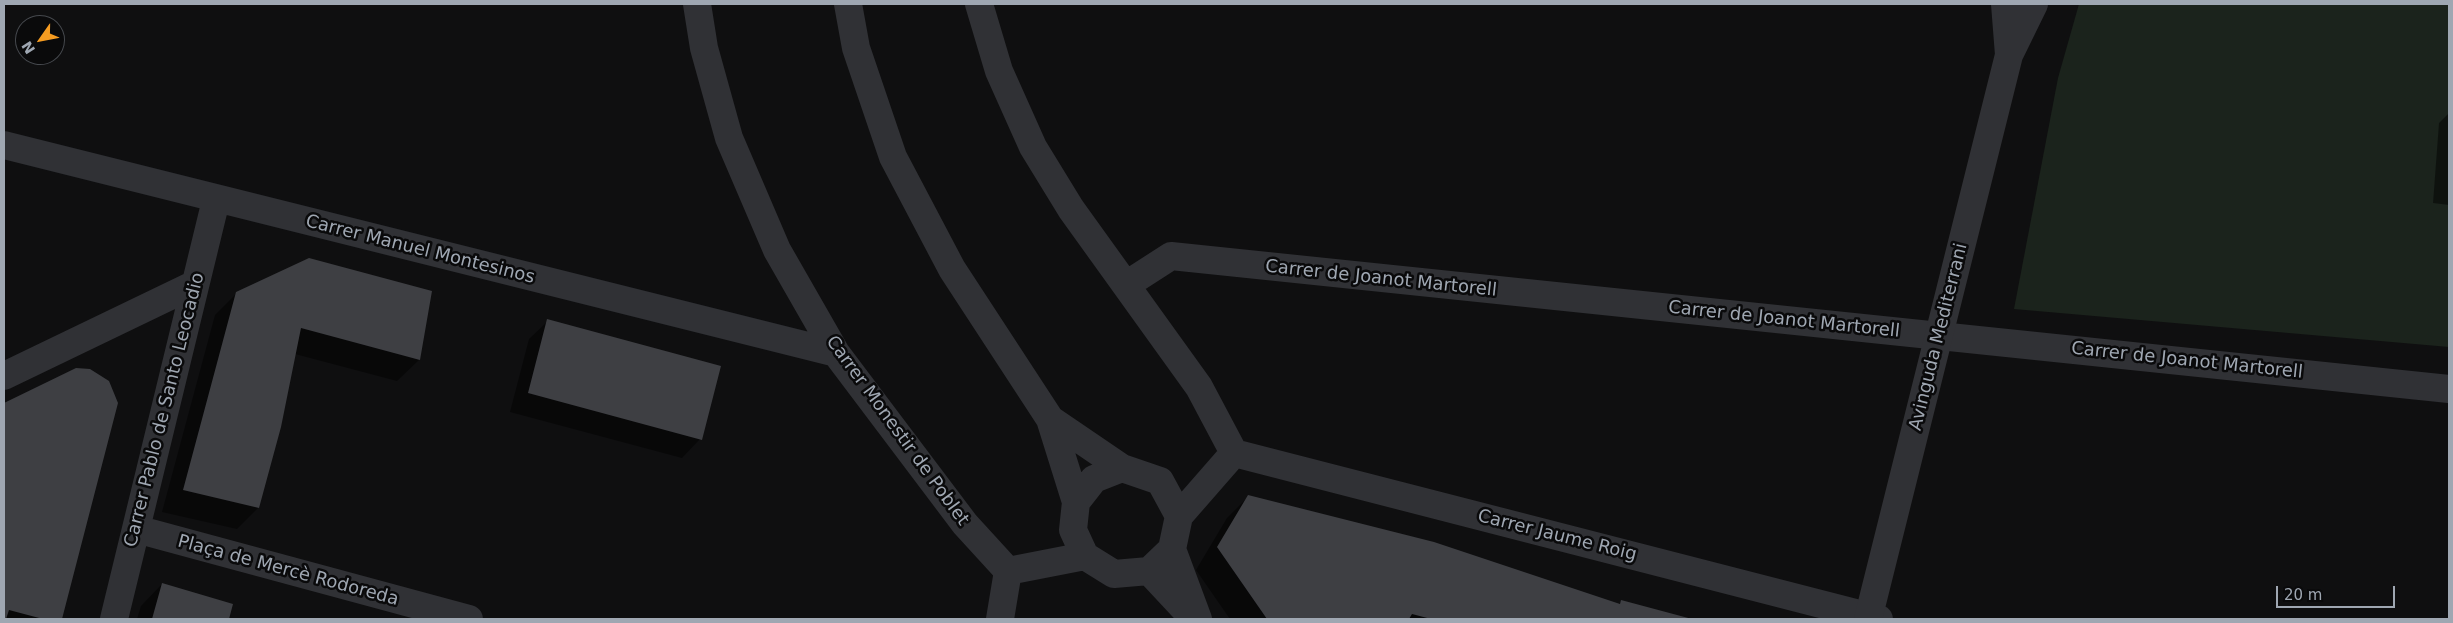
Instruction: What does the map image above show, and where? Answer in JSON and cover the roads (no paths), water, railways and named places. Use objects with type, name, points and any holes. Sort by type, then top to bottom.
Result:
[{"type":"street","name":"Carrer Monestir de Poblet","points":[[697,4],[704,48],[729,138],[777,250],[836,354],[965,524],[1008,571]]},
{"type":"street","points":[[848,4],[856,48],[894,157],[952,269],[1050,419],[1076,502],[1073,530],[1085,556],[1114,574],[1149,571],[1172,549]]},
{"type":"street","points":[[979,4],[999,72],[1033,147],[1071,209],[1199,387],[1234,453],[1179,516],[1172,549],[1196,619]]},
{"type":"street","name":"Avinguda Mediterrani","points":[[2005,4],[2009,55]]},
{"type":"street","name":"Avinguda Mediterrani","points":[[1872,618],[1939,335],[2009,55],[2034,4]]},
{"type":"street","name":"Carrer Manuel Montesinos","points":[[4,145],[216,200],[836,354]]},
{"type":"street","name":"Carrer Pablo de Santo Leocadio","points":[[114,619],[216,200]]},
{"type":"street","name":"Carrer de Joanot Martorell","points":[[1126,285],[1171,256],[2449,389]]},
{"type":"street","points":[[4,376],[195,284]]},
{"type":"street","points":[[1050,419],[1122,468],[1160,481],[1179,516]]},
{"type":"street","name":"Carrer Jaume Roig","points":[[1234,453],[1872,618]]},
{"type":"street","points":[[1076,502],[1094,479],[1122,468]]},
{"type":"street","name":"Plaça de Mercè Rodoreda","points":[[136,530],[469,619]]},
{"type":"street","points":[[1000,619],[1008,571],[1085,556]]},
{"type":"street","points":[[1149,571],[1196,619]]}]
